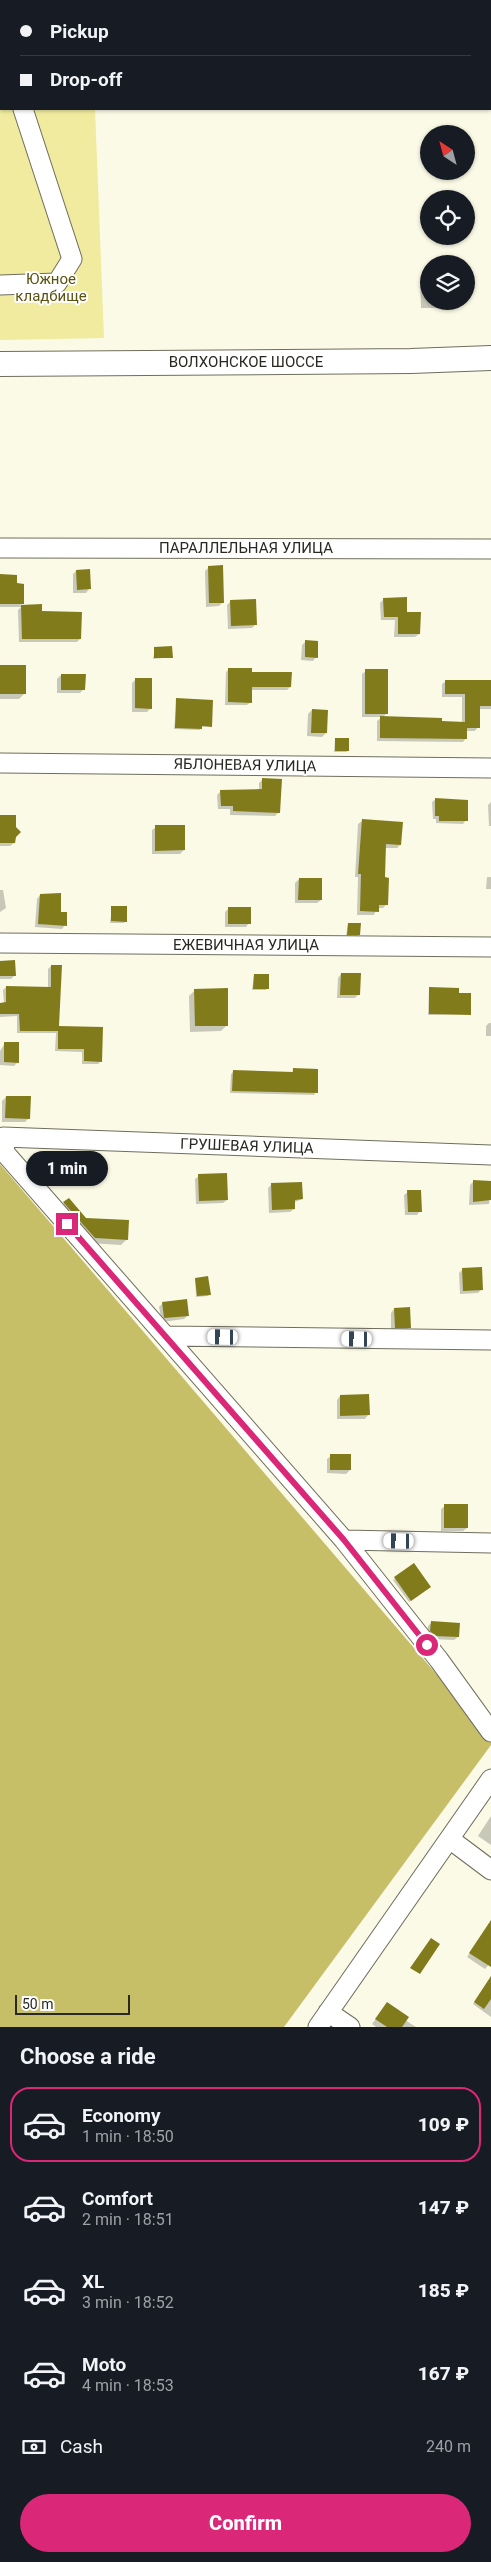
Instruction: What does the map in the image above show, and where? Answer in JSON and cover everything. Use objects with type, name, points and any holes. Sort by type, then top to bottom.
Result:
[{"type":"main road","name":"ВОЛХОНСКОЕ ШОССЕ","points":[[0,364],[411,361],[491,358]]},
{"type":"street","points":[[0,285],[57,283],[72,259],[23,110]]},
{"type":"street","name":"ПАРАЛЛЕЛЬНАЯ УЛИЦА","points":[[0,548],[491,549]]},
{"type":"street","name":"ЯБЛОНЕВАЯ УЛИЦА","points":[[0,762],[491,768]]},
{"type":"street","name":"ЕЖЕВИЧНАЯ УЛИЦА","points":[[0,943],[491,946]]},
{"type":"street","name":"ГРУШЕВАЯ УЛИЦА","points":[[166,1336],[5,1154],[3,1138],[491,1154]]},
{"type":"street","points":[[166,1336],[491,1340]]},
{"type":"street","points":[[166,1336],[344,1540],[439,1660],[491,1732]]},
{"type":"street","points":[[344,1540],[491,1543]]},
{"type":"street","points":[[350,2027],[323,2020],[491,1779]]},
{"type":"street","points":[[450,1840],[491,1870]]},
{"type":"green space","name":"Южное кладбище","points":[[0,110],[95,110],[104,338],[0,340]]},
{"type":"shaded area","points":[[0,1164],[491,1738],[491,1745],[284,2027],[0,2027]]},
{"type":"building","points":[[223,565],[224,603],[209,603],[208,566]]},
{"type":"building","points":[[90,569],[91,589],[77,590],[76,570]]},
{"type":"building","points":[[0,574],[17,575],[17,583],[24,584],[24,604],[0,604]]},
{"type":"building","points":[[407,597],[407,612],[421,612],[420,634],[398,634],[398,617],[384,617],[383,598]]},
{"type":"building","points":[[256,599],[257,625],[231,626],[230,600]]},
{"type":"building","points":[[42,604],[42,611],[82,612],[81,639],[22,639],[21,605]]},
{"type":"building","points":[[305,640],[318,641],[318,658],[305,657]]},
{"type":"building","points":[[172,646],[173,658],[154,658],[154,647]]},
{"type":"building","points":[[0,665],[26,665],[26,694],[0,694]]},
{"type":"building","points":[[228,668],[252,668],[252,672],[292,672],[291,687],[252,687],[252,703],[228,702]]},
{"type":"building","points":[[365,669],[388,669],[388,714],[365,714]]},
{"type":"building","points":[[61,674],[86,674],[85,690],[61,690]]},
{"type":"building","points":[[135,678],[152,678],[152,709],[135,708]]},
{"type":"building","points":[[445,680],[491,680],[491,706],[480,706],[480,728],[467,728],[467,739],[380,738],[380,716],[442,718],[442,721],[465,722],[465,694],[445,694]]},
{"type":"building","points":[[176,698],[213,700],[212,727],[202,726],[202,729],[175,728]]},
{"type":"building","points":[[312,709],[328,710],[327,733],[311,733]]},
{"type":"building","points":[[335,738],[349,738],[349,751],[335,751]]},
{"type":"building","points":[[262,778],[282,779],[280,813],[233,811],[233,806],[221,806],[220,790],[262,789]]},
{"type":"building","points":[[435,798],[468,800],[468,821],[439,821],[439,816],[435,816]]},
{"type":"building","points":[[0,815],[16,815],[16,827],[21,832],[16,837],[15,843],[0,843]]},
{"type":"building","points":[[362,819],[403,822],[401,845],[386,844],[385,877],[389,878],[388,905],[379,905],[379,912],[360,911],[361,874],[358,874]]},
{"type":"building","points":[[155,825],[185,825],[185,850],[155,851]]},
{"type":"building","points":[[299,878],[322,878],[322,900],[298,900]]},
{"type":"building","points":[[61,893],[61,912],[67,912],[67,926],[38,924],[40,894]]},
{"type":"building","points":[[111,906],[127,906],[127,922],[111,921]]},
{"type":"building","points":[[228,907],[251,907],[251,924],[228,924]]},
{"type":"building","points":[[348,923],[361,923],[360,935],[347,935]]},
{"type":"building","points":[[15,960],[16,976],[0,976],[0,961]]},
{"type":"building","points":[[51,965],[62,965],[59,1026],[103,1027],[102,1062],[84,1061],[84,1049],[58,1049],[58,1031],[20,1031],[19,1014],[0,1014],[0,1003],[6,1002],[6,986],[51,987]]},
{"type":"building","points":[[341,973],[361,973],[360,995],[340,995]]},
{"type":"building","points":[[254,974],[269,974],[269,989],[253,989]]},
{"type":"building","points":[[429,987],[459,988],[459,993],[471,993],[471,1015],[429,1014]]},
{"type":"building","points":[[228,988],[228,1026],[195,1026],[194,989]]},
{"type":"building","points":[[4,1042],[19,1042],[19,1063],[4,1062]]},
{"type":"building","points":[[293,1068],[318,1069],[318,1093],[232,1091],[233,1070],[293,1072]]},
{"type":"building","points":[[6,1096],[31,1096],[30,1119],[5,1118]]},
{"type":"building","points":[[75,1156],[88,1156],[87,1177],[71,1177],[71,1180],[50,1180],[50,1162],[75,1163]]},
{"type":"building","points":[[227,1173],[228,1200],[199,1201],[198,1174]]},
{"type":"building","points":[[473,1180],[491,1181],[491,1200],[473,1202]]},
{"type":"building","points":[[302,1182],[303,1199],[295,1200],[295,1209],[272,1210],[271,1183]]},
{"type":"building","points":[[407,1190],[421,1190],[422,1212],[408,1212]]},
{"type":"building","points":[[69,1198],[86,1218],[129,1220],[128,1240],[95,1238],[63,1202]]},
{"type":"building","points":[[482,1267],[483,1290],[463,1291],[462,1268]]},
{"type":"building","points":[[208,1276],[211,1295],[197,1296],[195,1278]]},
{"type":"building","points":[[187,1299],[189,1316],[164,1318],[162,1302]]},
{"type":"building","points":[[410,1307],[411,1328],[395,1328],[394,1308]]},
{"type":"building","points":[[369,1394],[370,1415],[340,1416],[340,1395]]},
{"type":"building","points":[[330,1454],[351,1454],[351,1470],[330,1470]]},
{"type":"building","points":[[444,1504],[468,1504],[468,1528],[444,1528]]},
{"type":"building","points":[[414,1563],[431,1587],[411,1601],[394,1577]]},
{"type":"building","points":[[431,1621],[460,1623],[459,1637],[434,1636],[430,1631]]},
{"type":"building","points":[[491,1920],[491,1967],[469,1953]]},
{"type":"building","points":[[431,1938],[440,1944],[420,1974],[410,1968]]},
{"type":"building","points":[[491,1976],[491,1999],[484,2009],[474,2002]]},
{"type":"building","points":[[387,2002],[409,2017],[402,2027],[387,2027],[375,2019]]},
{"type":"route","points":[[67,1224],[344,1540],[427,1645]]}]
